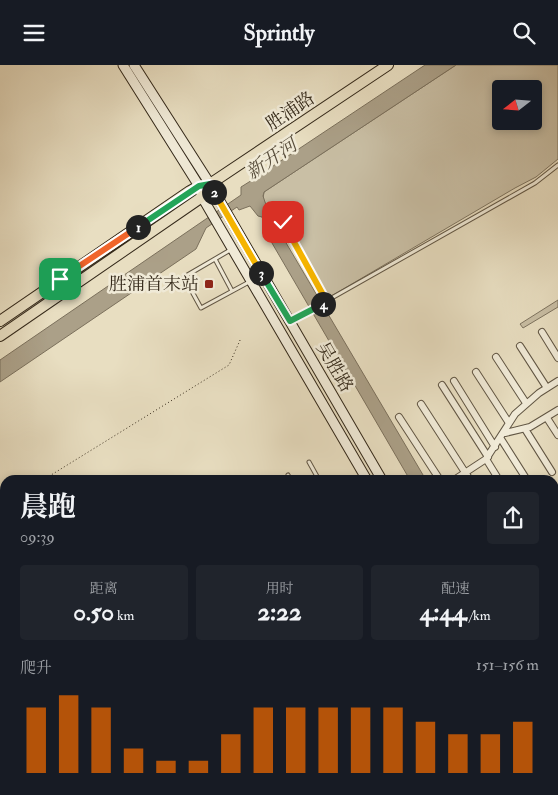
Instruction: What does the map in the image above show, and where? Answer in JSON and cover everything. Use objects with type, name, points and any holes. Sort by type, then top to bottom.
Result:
[{"type":"main road","name":"吴胜路","points":[[123,65],[199,186],[202,197],[364,475]]},
{"type":"main road","name":"吴胜路","points":[[134,65],[210,184],[379,475]]},
{"type":"main road","name":"胜浦路","points":[[0,321],[199,186],[210,184],[388,65]]},
{"type":"main road","name":"胜浦路","points":[[0,336],[202,197],[210,184]]},
{"type":"street","points":[[542,332],[558,358]]},
{"type":"street","points":[[520,346],[547,387]]},
{"type":"street","points":[[496,357],[526,403]]},
{"type":"street","points":[[476,372],[509,423]]},
{"type":"street","points":[[454,381],[494,447]]},
{"type":"street","points":[[462,475],[487,458],[503,436],[509,423],[526,403],[558,381]]},
{"type":"street","points":[[442,385],[497,475]]},
{"type":"street","points":[[420,404],[465,473]]},
{"type":"street","points":[[503,436],[525,429],[558,410]]},
{"type":"street","points":[[399,417],[437,475]]},
{"type":"street","points":[[547,418],[558,435]]},
{"type":"street","points":[[525,429],[552,472]]},
{"type":"street","points":[[503,436],[524,475]]},
{"type":"lane","points":[[290,321],[535,183],[558,165]]},
{"type":"lane","points":[[283,222],[325,303]]},
{"type":"lane","points":[[232,249],[184,277],[201,308],[262,275]]},
{"type":"lane","points":[[215,259],[232,291]]},
{"type":"lane","points":[[309,462],[316,475]]},
{"type":"path","points":[[51,475],[229,365],[241,338]]},
{"type":"shaded area","points":[[425,65],[456,65],[264,192],[263,196],[269,214],[423,475],[407,475],[265,231],[267,229],[262,217],[258,216],[250,206],[239,210],[237,207],[206,228],[196,249],[0,382],[0,360],[241,195],[241,187]]},
{"type":"shaded area","points":[[456,65],[558,65],[558,159],[536,177],[328,298],[289,227],[291,225],[279,203],[268,209],[263,199],[264,192]]},
{"type":"shaded area","points":[[558,300],[558,307],[523,328],[520,324]]},
{"type":"place","name":"胜浦首末站","points":[[209,284]]},
{"type":"route","points":[[60,279],[190,191],[199,186],[210,184],[290,321],[327,302],[283,222]]},
{"type":"water label","name":"新开河","points":[[271,158]]}]
